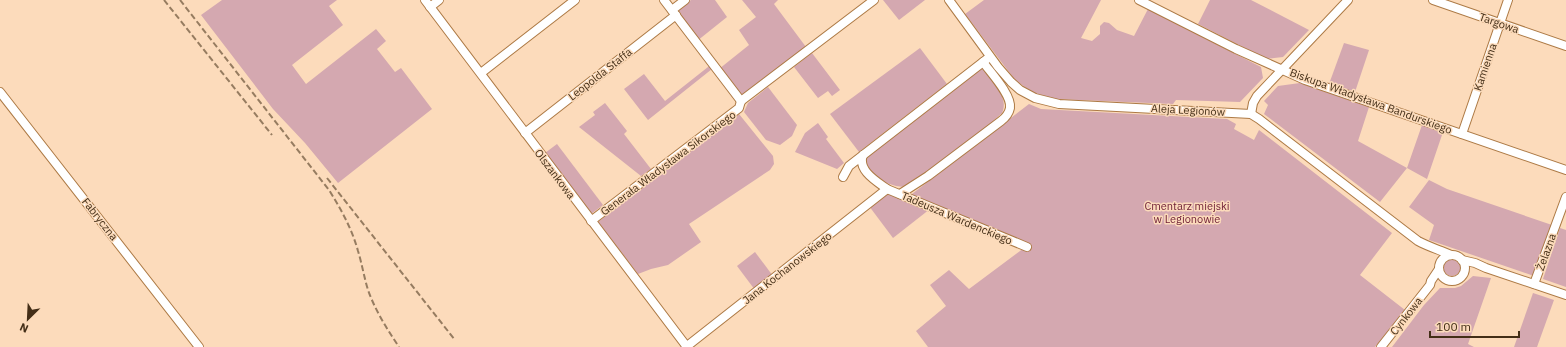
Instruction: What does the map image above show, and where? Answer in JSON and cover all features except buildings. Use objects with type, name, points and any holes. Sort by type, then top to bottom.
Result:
[{"type":"street","points":[[428,3],[439,0]]},
{"type":"street","points":[[481,73],[575,0]]},
{"type":"street","points":[[664,0],[741,102],[874,0]]},
{"type":"street","name":"Leopolda Staffa","points":[[525,133],[674,13],[685,0]]},
{"type":"street","name":"Aleja Legionów","points":[[949,0],[1006,76],[1017,88],[1027,95],[1045,102],[1068,105],[1235,117],[1250,114],[1259,119],[1418,241],[1429,247],[1433,247],[1451,255]]},
{"type":"street","name":"Biskupa Władysława Bandurskiego","points":[[1139,0],[1247,54],[1305,80],[1566,170]]},
{"type":"street","points":[[1250,114],[1251,107],[1256,98],[1348,0]]},
{"type":"street","name":"Targowa","points":[[1433,0],[1566,46]]},
{"type":"street","name":"Kamienna","points":[[1462,134],[1508,0]]},
{"type":"street","name":"Olszankowa","points":[[428,3],[686,347]]},
{"type":"street","points":[[843,177],[849,166],[990,56]]},
{"type":"street","points":[[900,194],[934,172],[1006,116],[1010,108],[1008,97],[983,62]]},
{"type":"street","name":"Fabryczna","points":[[0,92],[199,347]]},
{"type":"street","name":"Generała Władysława Sikorskiego","points":[[591,222],[740,108],[741,102]]},
{"type":"street","name":"Tadeusza Wardenckiego","points":[[863,155],[861,161],[865,170],[877,182],[887,189],[1027,248]]},
{"type":"street","name":"Jana Kochanowskiego","points":[[686,347],[887,189]]},
{"type":"street","name":"Żelazna","points":[[1534,284],[1566,197]]},
{"type":"street","name":"Aleja Legionów","points":[[1429,247],[1432,252],[1442,260]]},
{"type":"street","points":[[1451,255],[1457,256],[1462,260],[1465,269],[1462,275],[1457,279],[1451,280],[1444,278],[1440,269],[1442,260],[1451,255]]},
{"type":"street","points":[[1462,260],[1469,260],[1486,268],[1566,295]]},
{"type":"street","points":[[1465,269],[1470,267],[1481,270],[1486,268]]},
{"type":"street","name":"Cynkowa","points":[[1381,347],[1430,285],[1430,282],[1440,269]]},
{"type":"street","name":"Cynkowa","points":[[1430,285],[1433,285],[1444,278]]},
{"type":"green space","points":[[222,0],[337,0],[329,6],[343,25],[292,65],[306,84],[376,29],[386,41],[377,49],[395,72],[401,68],[432,109],[338,183],[305,143],[273,109],[201,15]]},
{"type":"green space","points":[[691,0],[715,0],[727,17],[697,41],[678,15],[679,9]]},
{"type":"green space","points":[[742,0],[778,0],[774,4],[806,47],[743,94],[738,94],[719,69],[749,45],[739,30],[756,17]]},
{"type":"green space","points":[[883,0],[925,0],[899,20]]},
{"type":"green space","points":[[984,0],[1101,0],[1081,38],[1092,41],[1100,34],[1100,26],[1104,22],[1109,23],[1117,30],[1134,36],[1148,9],[1261,67],[1263,78],[1240,102],[1176,100],[1173,104],[1054,99],[1032,92],[1015,80],[965,14]]},
{"type":"green space","points":[[1210,0],[1251,0],[1309,30],[1283,57],[1266,59],[1198,24]]},
{"type":"green space","points":[[1344,43],[1369,50],[1355,92],[1329,84]]},
{"type":"green space","points":[[920,48],[947,84],[859,152],[830,114]]},
{"type":"green space","points":[[812,53],[840,90],[832,96],[828,91],[818,98],[794,67]]},
{"type":"green space","points":[[709,64],[712,69],[648,120],[624,89],[644,74],[665,101],[708,67]]},
{"type":"green space","points":[[983,67],[1002,95],[1004,107],[1002,113],[978,135],[925,175],[904,187],[880,181],[870,171],[864,159]]},
{"type":"green space","points":[[1300,83],[1369,107],[1358,141],[1407,168],[1380,202],[1264,114],[1268,105],[1264,101],[1278,86]]},
{"type":"green space","points":[[768,87],[797,125],[792,136],[780,145],[766,140],[744,112],[748,103]]},
{"type":"green space","points":[[605,103],[627,131],[624,134],[651,169],[641,176],[579,127],[595,115],[593,112]]},
{"type":"green space","name":"Cmentarz miejski w Legionowie","points":[[1029,104],[1041,109],[1227,119],[1236,124],[1234,129],[1254,140],[1259,130],[1392,233],[1360,275],[1405,310],[1375,347],[928,347],[916,331],[946,306],[930,285],[949,270],[969,289],[1024,248],[911,196]]},
{"type":"green space","points":[[739,114],[773,156],[774,164],[770,170],[689,224],[701,242],[668,265],[638,274],[598,222]]},
{"type":"green space","points":[[818,123],[828,137],[826,139],[844,163],[837,169],[795,152],[805,133]]},
{"type":"green space","points":[[1422,125],[1443,132],[1427,179],[1407,168]]},
{"type":"green space","points":[[557,144],[603,205],[591,214],[545,153]]},
{"type":"green space","points":[[1429,180],[1447,189],[1552,225],[1534,276],[1429,240],[1434,225],[1409,207]]},
{"type":"green space","points":[[888,191],[930,209],[893,238],[869,206]]},
{"type":"green space","points":[[1560,228],[1566,230],[1566,287],[1543,279]]},
{"type":"green space","points":[[755,252],[773,276],[755,290],[737,266]]},
{"type":"green space","points":[[1452,258],[1458,261],[1461,267],[1458,273],[1452,276],[1446,273],[1443,267],[1446,261]]},
{"type":"green space","points":[[1473,276],[1491,278],[1468,344],[1474,347],[1392,347],[1424,305],[1440,288],[1455,288],[1461,286]]},
{"type":"green space","points":[[1533,293],[1554,300],[1537,347],[1514,347]]},
{"type":"railway","points":[[164,0],[272,135]]},
{"type":"railway","points":[[180,0],[329,190],[353,235],[368,290],[374,305],[399,347]]},
{"type":"railway","points":[[327,178],[455,340]]}]
